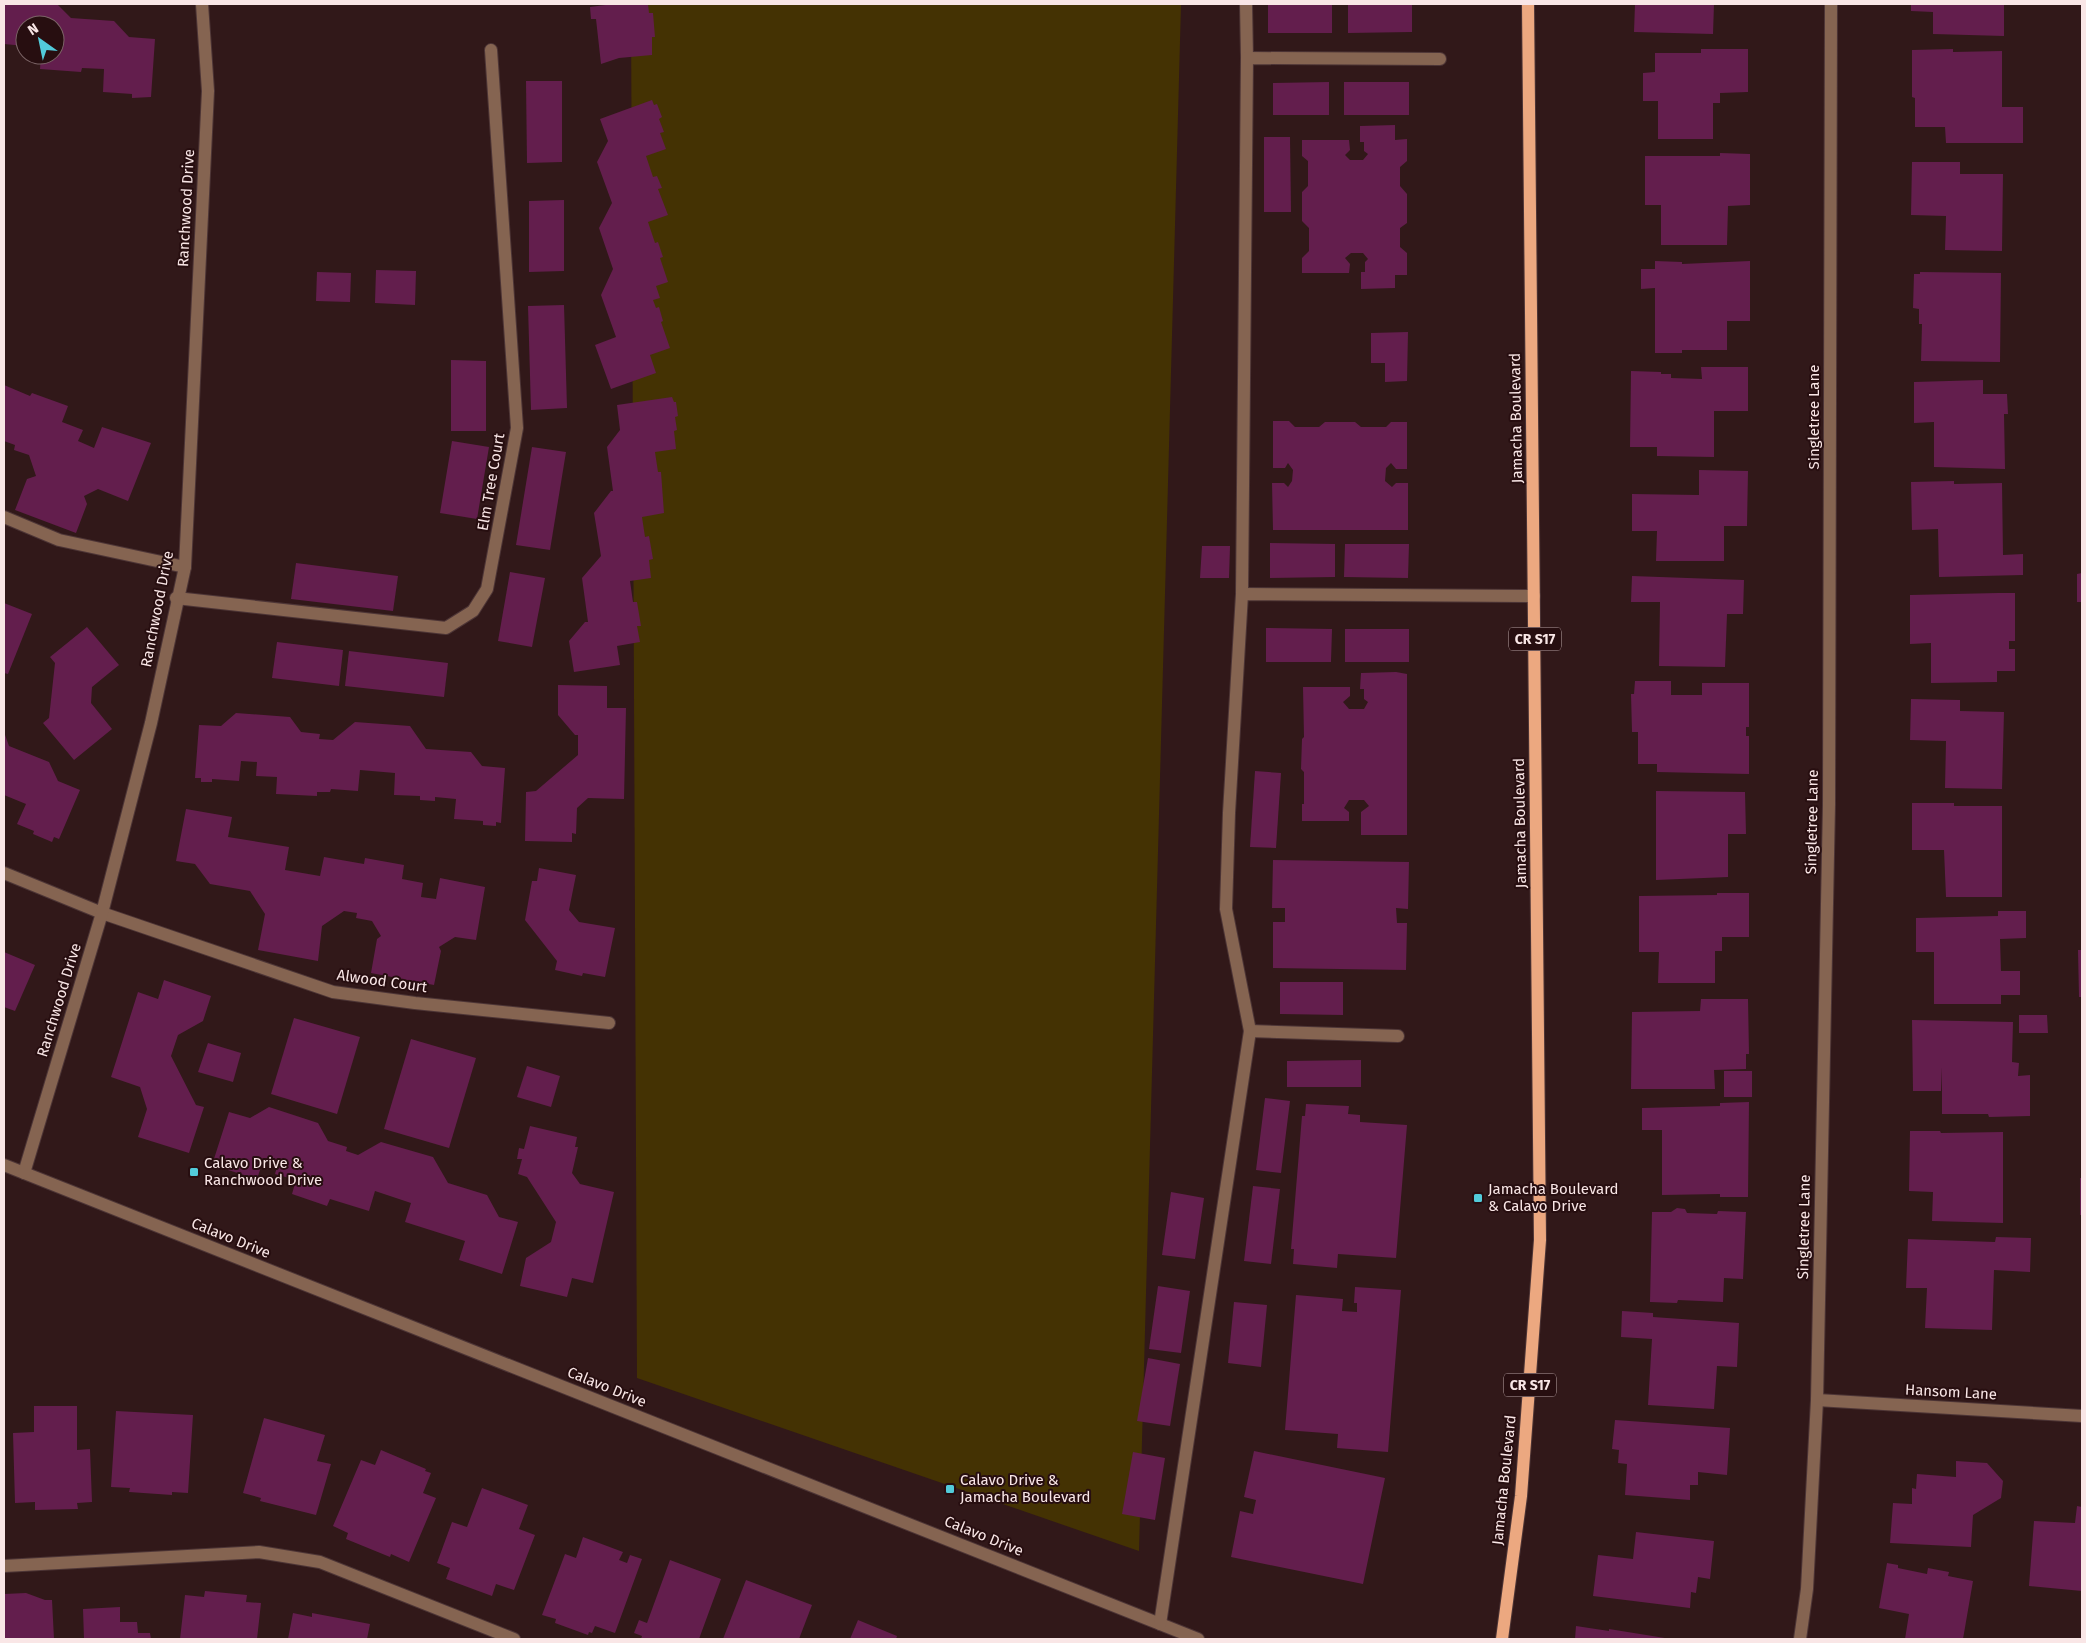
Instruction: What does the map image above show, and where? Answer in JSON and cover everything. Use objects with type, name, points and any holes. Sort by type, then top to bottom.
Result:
[{"type":"main road","name":"Jamacha Boulevard","points":[[1502,1639],[1521,1496],[1540,1240],[1528,4]]},
{"type":"street","name":"Ranchwood Drive","points":[[24,1173],[102,912],[151,723],[184,567],[208,91],[202,4]]},
{"type":"street","points":[[1160,1624],[1250,1031],[1226,909],[1242,594],[1246,4]]},
{"type":"street","name":"Singletree Lane","points":[[1800,1639],[1807,1589],[1818,1400],[1829,805],[1831,4]]},
{"type":"street","name":"Elm Tree Court","points":[[176,598],[446,628],[473,611],[487,589],[517,428],[491,50]]},
{"type":"street","points":[[1247,58],[1440,59]]},
{"type":"street","points":[[4,517],[59,540],[184,567]]},
{"type":"street","points":[[1242,594],[1534,596]]},
{"type":"street","name":"Alwood Court","points":[[4,873],[102,912],[333,992],[415,1003],[609,1023]]},
{"type":"street","points":[[1250,1031],[1398,1036]]},
{"type":"street","name":"Calavo Drive","points":[[4,1165],[1198,1639]]},
{"type":"street","name":"Hansom Lane","points":[[1818,1400],[2082,1416]]},
{"type":"street","points":[[4,1566],[259,1552],[320,1562],[514,1639]]},
{"type":"shaded area","points":[[631,4],[1181,4],[1139,1551],[637,1378]]},
{"type":"building","points":[[4,4],[57,4],[71,18],[114,21],[129,37],[155,39],[151,97],[132,98],[132,94],[103,92],[104,69],[82,68],[81,72],[40,69],[40,65],[65,65],[65,15],[15,15],[15,45],[4,44]]},
{"type":"building","points":[[613,4],[648,4],[649,13],[653,13],[655,37],[652,37],[652,55],[619,58],[601,64],[596,19],[591,19],[590,7]]},
{"type":"building","points":[[1268,4],[1332,4],[1332,33],[1268,33]]},
{"type":"building","points":[[1348,4],[1412,4],[1412,32],[1348,33]]},
{"type":"building","points":[[1635,4],[1714,4],[1713,34],[1634,32]]},
{"type":"building","points":[[1911,4],[2004,4],[2004,36],[1933,34],[1933,12],[1911,11]]},
{"type":"building","points":[[1701,49],[1748,49],[1748,92],[1720,93],[1720,103],[1713,103],[1713,139],[1658,139],[1658,101],[1643,101],[1643,73],[1655,72],[1655,53],[1701,53]]},
{"type":"building","points":[[1953,49],[1953,52],[2002,51],[2002,107],[2023,107],[2023,143],[1946,143],[1945,127],[1915,127],[1915,98],[1912,97],[1912,50]]},
{"type":"building","points":[[526,81],[562,81],[562,162],[527,163]]},
{"type":"building","points":[[1329,82],[1329,115],[1273,115],[1273,83]]},
{"type":"building","points":[[1344,82],[1409,82],[1409,115],[1344,115]]},
{"type":"building","points":[[652,100],[654,105],[657,104],[662,117],[659,119],[664,132],[660,133],[666,149],[646,156],[653,177],[657,176],[662,188],[658,189],[668,215],[648,222],[655,243],[658,242],[663,257],[660,258],[668,282],[656,286],[660,298],[653,300],[656,308],[659,307],[663,321],[661,322],[670,348],[650,355],[656,373],[611,389],[595,345],[616,337],[601,295],[613,269],[599,228],[612,203],[597,162],[608,141],[600,119]]},
{"type":"building","points":[[1395,125],[1395,140],[1407,139],[1407,161],[1400,167],[1400,186],[1407,194],[1407,223],[1400,228],[1400,247],[1407,253],[1407,275],[1395,275],[1395,288],[1361,289],[1361,272],[1365,272],[1365,262],[1368,259],[1363,253],[1351,253],[1345,258],[1350,264],[1349,273],[1302,273],[1302,258],[1309,251],[1309,228],[1302,221],[1302,192],[1308,186],[1308,161],[1302,156],[1302,140],[1349,140],[1350,150],[1345,155],[1350,160],[1363,160],[1368,154],[1364,151],[1364,142],[1360,142],[1360,126]]},
{"type":"building","points":[[1264,137],[1290,137],[1291,212],[1264,212]]},
{"type":"building","points":[[1720,153],[1750,154],[1750,205],[1728,206],[1727,245],[1661,245],[1661,205],[1645,205],[1645,156],[1720,156]]},
{"type":"building","points":[[1912,162],[1960,162],[1960,174],[2003,174],[2002,251],[1945,250],[1946,216],[1911,215]]},
{"type":"building","points":[[564,200],[564,271],[529,272],[529,201]]},
{"type":"building","points":[[1655,261],[1682,262],[1682,264],[1750,261],[1750,321],[1727,321],[1727,350],[1682,350],[1682,353],[1655,353],[1655,288],[1641,289],[1641,269],[1655,269]]},
{"type":"building","points":[[376,270],[416,271],[415,305],[375,303]]},
{"type":"building","points":[[317,272],[351,273],[350,302],[316,301]]},
{"type":"building","points":[[1920,272],[2001,273],[2000,362],[1921,361],[1922,324],[1919,324],[1919,309],[1913,308],[1914,274],[1920,274]]},
{"type":"building","points":[[564,305],[567,408],[531,410],[528,306]]},
{"type":"building","points":[[1408,332],[1407,381],[1385,382],[1385,363],[1371,363],[1371,333]]},
{"type":"building","points":[[451,360],[486,361],[486,431],[451,431]]},
{"type":"building","points":[[1701,367],[1748,367],[1748,411],[1714,411],[1714,457],[1657,456],[1657,447],[1630,447],[1631,371],[1661,372],[1661,374],[1671,374],[1671,378],[1702,379]]},
{"type":"building","points":[[1983,380],[1983,394],[2007,394],[2008,414],[2004,414],[2005,469],[1934,467],[1934,422],[1914,423],[1914,382]]},
{"type":"building","points":[[4,385],[30,396],[32,393],[68,406],[62,422],[83,430],[78,441],[94,448],[102,427],[151,443],[128,501],[98,489],[84,496],[87,504],[76,533],[15,510],[27,479],[36,476],[29,455],[14,450],[15,445],[4,441]]},
{"type":"building","points":[[672,397],[674,402],[676,402],[678,416],[675,417],[677,430],[674,431],[676,449],[655,452],[658,472],[661,472],[664,513],[642,517],[645,537],[649,536],[653,559],[649,560],[651,578],[630,581],[633,602],[637,602],[641,626],[637,626],[640,642],[617,646],[620,665],[574,672],[569,641],[585,622],[588,622],[582,578],[601,556],[594,513],[611,491],[613,491],[607,447],[620,430],[617,405]]},
{"type":"building","points":[[1273,421],[1289,421],[1295,427],[1319,427],[1325,422],[1355,422],[1361,427],[1386,427],[1391,422],[1407,422],[1407,469],[1396,469],[1391,463],[1386,468],[1385,481],[1392,487],[1396,483],[1408,483],[1408,530],[1273,530],[1272,483],[1284,483],[1288,487],[1292,481],[1293,470],[1288,463],[1285,468],[1273,468]]},
{"type":"building","points":[[452,441],[489,447],[477,519],[440,513]]},
{"type":"building","points":[[532,447],[566,452],[550,550],[516,545]]},
{"type":"building","points":[[1699,470],[1748,471],[1747,526],[1724,526],[1724,561],[1656,561],[1657,531],[1632,531],[1632,494],[1699,495]]},
{"type":"building","points":[[1954,481],[1954,484],[2002,483],[2003,555],[2023,554],[2023,575],[1939,577],[1938,529],[1912,530],[1911,482]]},
{"type":"building","points":[[1270,543],[1335,544],[1335,577],[1270,578]]},
{"type":"building","points":[[1345,544],[1409,544],[1408,578],[1344,577]]},
{"type":"building","points":[[1202,546],[1230,546],[1229,578],[1200,578]]},
{"type":"building","points":[[296,563],[398,576],[393,611],[291,599]]},
{"type":"building","points":[[510,572],[545,578],[532,647],[498,641]]},
{"type":"building","points":[[2082,573],[2082,602],[2077,602],[2077,574]]},
{"type":"building","points":[[1632,576],[1744,580],[1743,614],[1727,614],[1725,667],[1659,666],[1660,602],[1631,602]]},
{"type":"building","points":[[2015,593],[2015,641],[2009,641],[2009,649],[2015,649],[2015,671],[1997,671],[1997,682],[1931,683],[1931,643],[1910,644],[1910,595]]},
{"type":"building","points":[[4,603],[32,614],[8,674],[4,673]]},
{"type":"building","points":[[87,627],[119,665],[92,687],[91,703],[112,729],[74,760],[43,723],[49,718],[55,663],[50,657]]},
{"type":"building","points":[[1266,628],[1332,629],[1331,662],[1266,662]]},
{"type":"building","points":[[1345,629],[1409,629],[1409,662],[1345,662]]},
{"type":"building","points":[[277,642],[343,650],[339,686],[272,678]]},
{"type":"building","points":[[349,651],[448,663],[444,697],[345,686]]},
{"type":"building","points":[[1396,672],[1407,674],[1407,835],[1361,835],[1361,812],[1369,806],[1364,800],[1349,800],[1344,808],[1349,812],[1349,821],[1302,821],[1302,804],[1304,804],[1304,772],[1301,769],[1302,739],[1304,737],[1303,687],[1350,687],[1350,696],[1343,702],[1349,709],[1364,709],[1368,702],[1364,699],[1364,689],[1360,689],[1361,673]]},
{"type":"building","points":[[1635,681],[1671,681],[1671,695],[1702,695],[1702,683],[1749,683],[1749,727],[1746,727],[1746,736],[1749,736],[1749,774],[1657,772],[1657,764],[1638,764],[1638,732],[1632,732],[1631,694],[1634,694]]},
{"type":"building","points":[[558,685],[607,686],[607,708],[626,708],[624,799],[588,798],[577,808],[576,834],[572,833],[572,842],[525,841],[526,792],[536,791],[578,755],[578,735],[575,735],[558,715]]},
{"type":"building","points":[[1911,699],[1960,700],[1960,711],[2004,712],[2002,789],[1945,788],[1946,741],[1910,740]]},
{"type":"building","points":[[236,713],[290,717],[301,732],[320,734],[319,739],[333,740],[355,722],[410,726],[426,749],[471,752],[482,766],[505,768],[501,823],[496,822],[496,826],[483,825],[483,821],[454,819],[456,799],[435,797],[435,801],[420,800],[420,796],[394,795],[395,773],[360,770],[358,791],[331,789],[330,792],[317,792],[317,796],[276,794],[277,777],[256,776],[257,762],[241,761],[239,781],[212,779],[212,782],[201,782],[201,778],[195,778],[199,725],[221,726]]},
{"type":"building","points":[[4,732],[9,746],[49,762],[58,781],[80,790],[59,839],[54,837],[52,842],[33,834],[34,831],[17,824],[26,804],[4,795]]},
{"type":"building","points":[[1255,771],[1281,773],[1276,848],[1250,847]]},
{"type":"building","points":[[1656,791],[1745,792],[1746,834],[1728,834],[1728,877],[1656,880]]},
{"type":"building","points":[[1912,803],[1954,803],[1954,806],[2002,806],[2002,897],[1946,897],[1944,850],[1912,850]]},
{"type":"building","points":[[186,809],[232,817],[228,837],[289,847],[285,870],[320,876],[324,857],[364,864],[365,858],[404,865],[402,879],[423,883],[421,897],[436,899],[440,878],[485,887],[476,940],[455,937],[439,947],[441,951],[434,985],[371,973],[377,939],[381,936],[372,921],[356,918],[357,913],[344,911],[322,926],[318,961],[258,950],[265,914],[250,891],[210,884],[195,864],[176,861]]},
{"type":"building","points":[[1273,860],[1409,862],[1408,909],[1396,908],[1397,923],[1407,923],[1406,970],[1273,968],[1273,922],[1285,922],[1285,908],[1272,908]]},
{"type":"building","points":[[539,868],[576,875],[569,910],[579,922],[615,928],[605,977],[583,973],[582,976],[555,970],[557,961],[525,920],[532,881],[537,881]]},
{"type":"building","points":[[1717,893],[1749,893],[1749,937],[1722,937],[1722,951],[1715,951],[1715,983],[1658,983],[1659,952],[1639,952],[1639,896],[1717,895]]},
{"type":"building","points":[[1998,911],[2026,911],[2026,938],[2000,939],[2001,971],[2020,971],[2020,995],[2001,995],[2001,1004],[1934,1004],[1934,952],[1916,952],[1916,918],[1998,916]]},
{"type":"building","points":[[2078,950],[2082,950],[2082,997],[2079,997]]},
{"type":"building","points":[[4,952],[35,965],[15,1011],[4,1007]]},
{"type":"building","points":[[164,980],[211,996],[203,1021],[178,1035],[171,1056],[196,1105],[204,1107],[189,1153],[138,1137],[147,1109],[140,1087],[111,1077],[138,992],[158,999]]},
{"type":"building","points":[[1280,982],[1343,982],[1343,1015],[1280,1014]]},
{"type":"building","points":[[1701,999],[1748,999],[1749,1054],[1746,1054],[1746,1069],[1714,1070],[1715,1089],[1631,1089],[1632,1012],[1700,1011]]},
{"type":"building","points":[[2019,1015],[2047,1015],[2048,1033],[2019,1033]]},
{"type":"building","points":[[294,1018],[360,1037],[337,1114],[271,1094]]},
{"type":"building","points":[[1912,1020],[2013,1022],[2012,1062],[2019,1063],[2018,1076],[2030,1075],[2030,1116],[1989,1117],[1988,1114],[1942,1114],[1942,1067],[1941,1091],[1913,1091]]},
{"type":"building","points":[[411,1039],[476,1058],[449,1148],[384,1129]]},
{"type":"building","points":[[208,1043],[241,1053],[233,1082],[198,1072]]},
{"type":"building","points":[[1361,1060],[1361,1087],[1287,1087],[1287,1061]]},
{"type":"building","points":[[527,1066],[560,1076],[551,1107],[517,1097]]},
{"type":"building","points":[[1724,1071],[1752,1071],[1752,1097],[1724,1097]]},
{"type":"building","points":[[1265,1098],[1290,1101],[1281,1173],[1256,1170]]},
{"type":"building","points":[[1749,1102],[1748,1197],[1720,1197],[1720,1194],[1662,1195],[1662,1130],[1642,1130],[1642,1108],[1720,1106],[1720,1103]]},
{"type":"building","points":[[1306,1104],[1349,1106],[1348,1114],[1360,1115],[1360,1122],[1407,1125],[1396,1258],[1338,1254],[1337,1268],[1293,1264],[1294,1249],[1291,1249],[1302,1116],[1305,1116]]},
{"type":"building","points":[[269,1107],[318,1123],[328,1141],[347,1147],[346,1151],[358,1155],[381,1142],[433,1157],[448,1183],[487,1195],[499,1217],[518,1222],[502,1274],[459,1260],[465,1241],[405,1222],[411,1203],[375,1191],[369,1211],[330,1199],[327,1206],[292,1194],[296,1180],[275,1174],[278,1163],[264,1158],[257,1179],[212,1165],[229,1112],[250,1118]]},
{"type":"building","points":[[530,1126],[577,1137],[575,1147],[578,1147],[572,1173],[580,1184],[614,1192],[593,1283],[572,1278],[567,1297],[520,1286],[526,1258],[551,1242],[556,1222],[527,1177],[518,1174],[522,1159],[517,1159],[519,1148],[524,1149]]},
{"type":"building","points":[[1910,1131],[1940,1131],[1941,1133],[2003,1132],[2003,1223],[1932,1221],[1933,1192],[1909,1191]]},
{"type":"building","points":[[2080,1178],[2082,1178],[2082,1215],[2080,1215]]},
{"type":"building","points":[[1253,1186],[1280,1189],[1271,1264],[1244,1261]]},
{"type":"building","points":[[1171,1192],[1204,1198],[1195,1259],[1162,1255]]},
{"type":"building","points":[[1677,1208],[1685,1209],[1687,1213],[1717,1214],[1718,1211],[1746,1212],[1743,1279],[1724,1278],[1723,1302],[1678,1300],[1677,1303],[1650,1302],[1652,1212],[1671,1212]]},
{"type":"building","points":[[1996,1237],[2031,1238],[2030,1272],[1994,1270],[1992,1330],[1925,1328],[1927,1288],[1906,1288],[1908,1239],[1995,1242]]},
{"type":"building","points":[[1158,1286],[1190,1291],[1181,1353],[1149,1349]]},
{"type":"building","points":[[1355,1287],[1401,1290],[1388,1452],[1337,1448],[1338,1434],[1285,1430],[1296,1295],[1343,1299],[1342,1311],[1357,1312],[1357,1303],[1354,1303]]},
{"type":"building","points":[[1234,1302],[1267,1305],[1261,1367],[1228,1363]]},
{"type":"building","points":[[1622,1311],[1653,1313],[1653,1317],[1739,1323],[1737,1367],[1717,1366],[1714,1409],[1648,1405],[1652,1339],[1621,1337]]},
{"type":"building","points":[[1148,1358],[1180,1364],[1170,1426],[1137,1421]]},
{"type":"building","points":[[34,1406],[77,1406],[77,1450],[90,1449],[92,1502],[77,1503],[78,1509],[35,1510],[35,1502],[15,1503],[13,1433],[34,1432]]},
{"type":"building","points":[[116,1411],[193,1415],[188,1493],[172,1492],[172,1495],[129,1492],[130,1488],[111,1487]]},
{"type":"building","points":[[264,1418],[325,1435],[317,1461],[331,1464],[316,1515],[260,1501],[261,1498],[243,1493]]},
{"type":"building","points":[[1615,1420],[1730,1428],[1727,1475],[1698,1472],[1698,1485],[1690,1485],[1690,1500],[1625,1495],[1627,1464],[1618,1463],[1619,1450],[1612,1449]]},
{"type":"building","points":[[381,1450],[426,1469],[425,1471],[431,1473],[423,1493],[436,1498],[409,1562],[391,1554],[390,1557],[346,1539],[348,1533],[333,1526],[361,1460],[375,1465]]},
{"type":"building","points":[[1254,1451],[1385,1478],[1363,1584],[1231,1557],[1240,1511],[1253,1514],[1256,1500],[1244,1497]]},
{"type":"building","points":[[1133,1452],[1165,1458],[1155,1520],[1122,1514]]},
{"type":"building","points":[[1956,1461],[1987,1463],[2003,1481],[2001,1498],[1973,1515],[1971,1547],[1890,1543],[1893,1503],[1912,1504],[1912,1488],[1916,1489],[1917,1474],[1956,1477]]},
{"type":"building","points":[[482,1488],[528,1505],[519,1529],[535,1535],[514,1590],[496,1584],[492,1596],[446,1579],[450,1568],[437,1563],[452,1522],[467,1527]]},
{"type":"building","points":[[2077,1506],[2082,1507],[2082,1591],[2029,1586],[2034,1521],[2075,1523]]},
{"type":"building","points":[[1636,1532],[1714,1541],[1710,1579],[1698,1577],[1696,1593],[1691,1592],[1690,1608],[1593,1596],[1598,1555],[1633,1559]]},
{"type":"building","points":[[583,1537],[623,1552],[619,1560],[627,1563],[630,1555],[642,1559],[615,1633],[595,1626],[592,1633],[589,1632],[588,1635],[555,1623],[556,1619],[542,1615],[565,1554],[576,1558]]},
{"type":"building","points":[[670,1560],[721,1579],[699,1639],[641,1639],[642,1636],[634,1633],[639,1620],[647,1623]]},
{"type":"building","points":[[1887,1563],[1898,1565],[1898,1568],[1927,1574],[1928,1568],[1949,1572],[1948,1576],[1973,1581],[1963,1639],[1905,1639],[1909,1614],[1879,1608]]},
{"type":"building","points":[[746,1580],[812,1605],[799,1639],[723,1639]]},
{"type":"building","points":[[205,1591],[247,1595],[246,1602],[261,1603],[257,1639],[180,1639],[185,1595],[204,1597]]},
{"type":"building","points":[[26,1593],[45,1600],[52,1600],[54,1639],[4,1639],[4,1594]]},
{"type":"building","points":[[120,1607],[120,1622],[137,1622],[138,1633],[150,1633],[151,1639],[84,1639],[83,1609]]},
{"type":"building","points":[[293,1613],[312,1617],[312,1613],[370,1624],[367,1639],[288,1639]]},
{"type":"building","points":[[858,1620],[897,1636],[896,1639],[850,1639]]},
{"type":"building","points":[[1576,1626],[1609,1631],[1609,1629],[1671,1639],[1575,1639]]},
{"type":"place","name":"Calavo Drive & Ranchwood Drive","points":[[194,1172]]},
{"type":"place","name":"Jamacha Boulevard & Calavo Drive","points":[[1478,1198]]},
{"type":"place","name":"Calavo Drive & Jamacha Boulevard","points":[[950,1489]]}]
